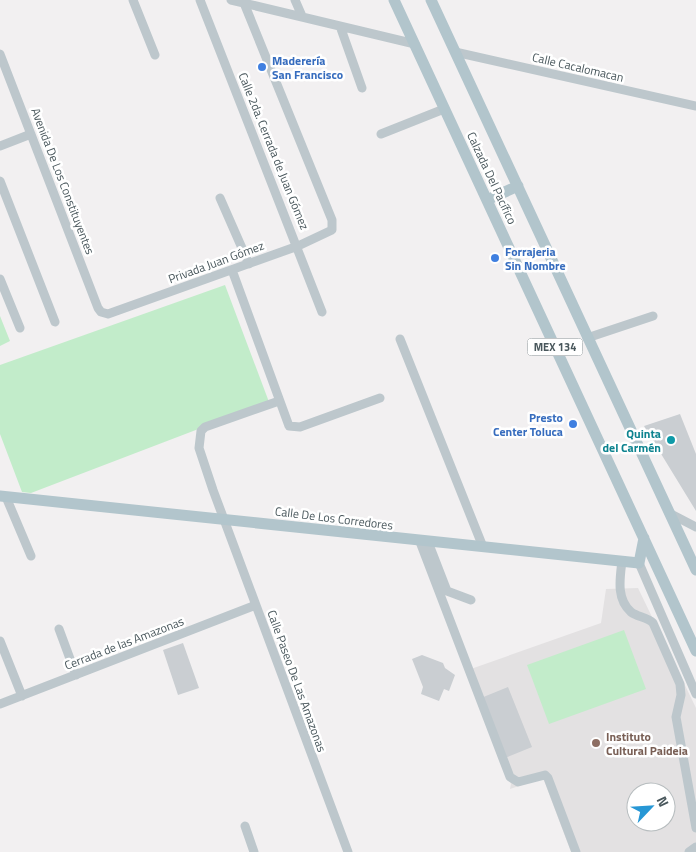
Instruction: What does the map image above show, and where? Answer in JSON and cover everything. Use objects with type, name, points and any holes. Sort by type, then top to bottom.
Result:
[{"type":"main road","name":"MEX 134","points":[[394,0],[415,44]]},
{"type":"main road","name":"MEX 134","points":[[431,0],[455,52]]},
{"type":"main road","name":"Calzada Del Pacífico","points":[[415,44],[696,651]]},
{"type":"main road","name":"Calzada Del Pacífico","points":[[455,52],[586,338],[669,513],[693,558],[696,570]]},
{"type":"main road","points":[[487,200],[518,186]]},
{"type":"main road","name":"Calle De Los Corredores","points":[[3,496],[222,518],[424,542],[639,563]]},
{"type":"main road","points":[[639,563],[644,538]]},
{"type":"street","points":[[133,0],[155,56]]},
{"type":"street","name":"Calle 2da. Cerrada de Juan Gómez","points":[[200,0],[298,246],[322,312]]},
{"type":"street","points":[[231,0],[415,44]]},
{"type":"street","points":[[295,0],[302,16]]},
{"type":"street","name":"Privada Juan Gómez","points":[[104,314],[298,246],[330,233],[333,228],[332,220],[244,3]]},
{"type":"street","points":[[340,26],[362,88]]},
{"type":"street","name":"Calle Cacalomacan","points":[[455,52],[696,106]]},
{"type":"street","name":"Avenida De Los Constituyentes","points":[[0,54],[2,67],[31,134],[98,308],[104,314]]},
{"type":"street","points":[[381,134],[444,109]]},
{"type":"street","points":[[0,146],[31,134]]},
{"type":"street","points":[[0,182],[55,322]]},
{"type":"street","points":[[220,198],[249,264]]},
{"type":"street","points":[[232,270],[288,424],[293,428],[380,398]]},
{"type":"street","points":[[0,279],[20,328]]},
{"type":"street","points":[[586,338],[653,316]]},
{"type":"street","points":[[400,339],[484,547]]},
{"type":"street","name":"Calle Paseo De Las Amazonas","points":[[279,402],[205,427],[201,432],[200,448],[222,518],[348,852]]},
{"type":"street","points":[[3,496],[31,556]]},
{"type":"street","points":[[669,513],[696,527]]},
{"type":"street","points":[[424,542],[447,592],[471,600]]},
{"type":"street","points":[[424,542],[510,777],[518,782],[545,775],[548,778],[576,852]]},
{"type":"street","points":[[622,561],[619,585],[622,598],[632,612],[648,618],[653,623],[680,684],[681,695],[676,717],[696,828]]},
{"type":"street","points":[[639,563],[696,694]]},
{"type":"street","name":"Cerrada de las Amazonas","points":[[0,704],[256,605]]},
{"type":"street","points":[[58,629],[76,675]]},
{"type":"street","points":[[0,641],[22,696]]},
{"type":"street","points":[[245,826],[254,852]]},
{"type":"street","points":[[689,852],[696,846]]},
{"type":"shaded area","name":"Instituto Cultural Paideia","points":[[638,588],[696,708],[696,852],[571,852],[543,778],[510,789],[511,784],[468,670],[601,623],[606,589]]},
{"type":"green space","points":[[225,285],[269,402],[31,493],[22,492],[0,434],[0,365]]},
{"type":"green space","points":[[0,316],[10,341],[0,346]]},
{"type":"green space","points":[[624,630],[646,689],[549,724],[527,665]]},
{"type":"building","name":"Quinta del Carmén","points":[[680,414],[696,454],[696,511],[644,426]]},
{"type":"building","points":[[183,643],[199,688],[178,695],[163,650]]},
{"type":"building","points":[[422,655],[443,663],[445,668],[455,675],[449,691],[444,689],[439,701],[421,694],[423,687],[412,659]]},
{"type":"building","points":[[508,687],[532,747],[505,758],[481,698]]},
{"type":"place","name":"Maderería San Francisco","points":[[262,67]]},
{"type":"place","name":"Forrajeria Sin Nombre","points":[[495,258]]},
{"type":"place","name":"Presto Center Toluca","points":[[573,424]]},
{"type":"place","name":"Quinta del Carmén","points":[[671,440]]},
{"type":"place","name":"Instituto Cultural Paideia","points":[[596,743]]}]
